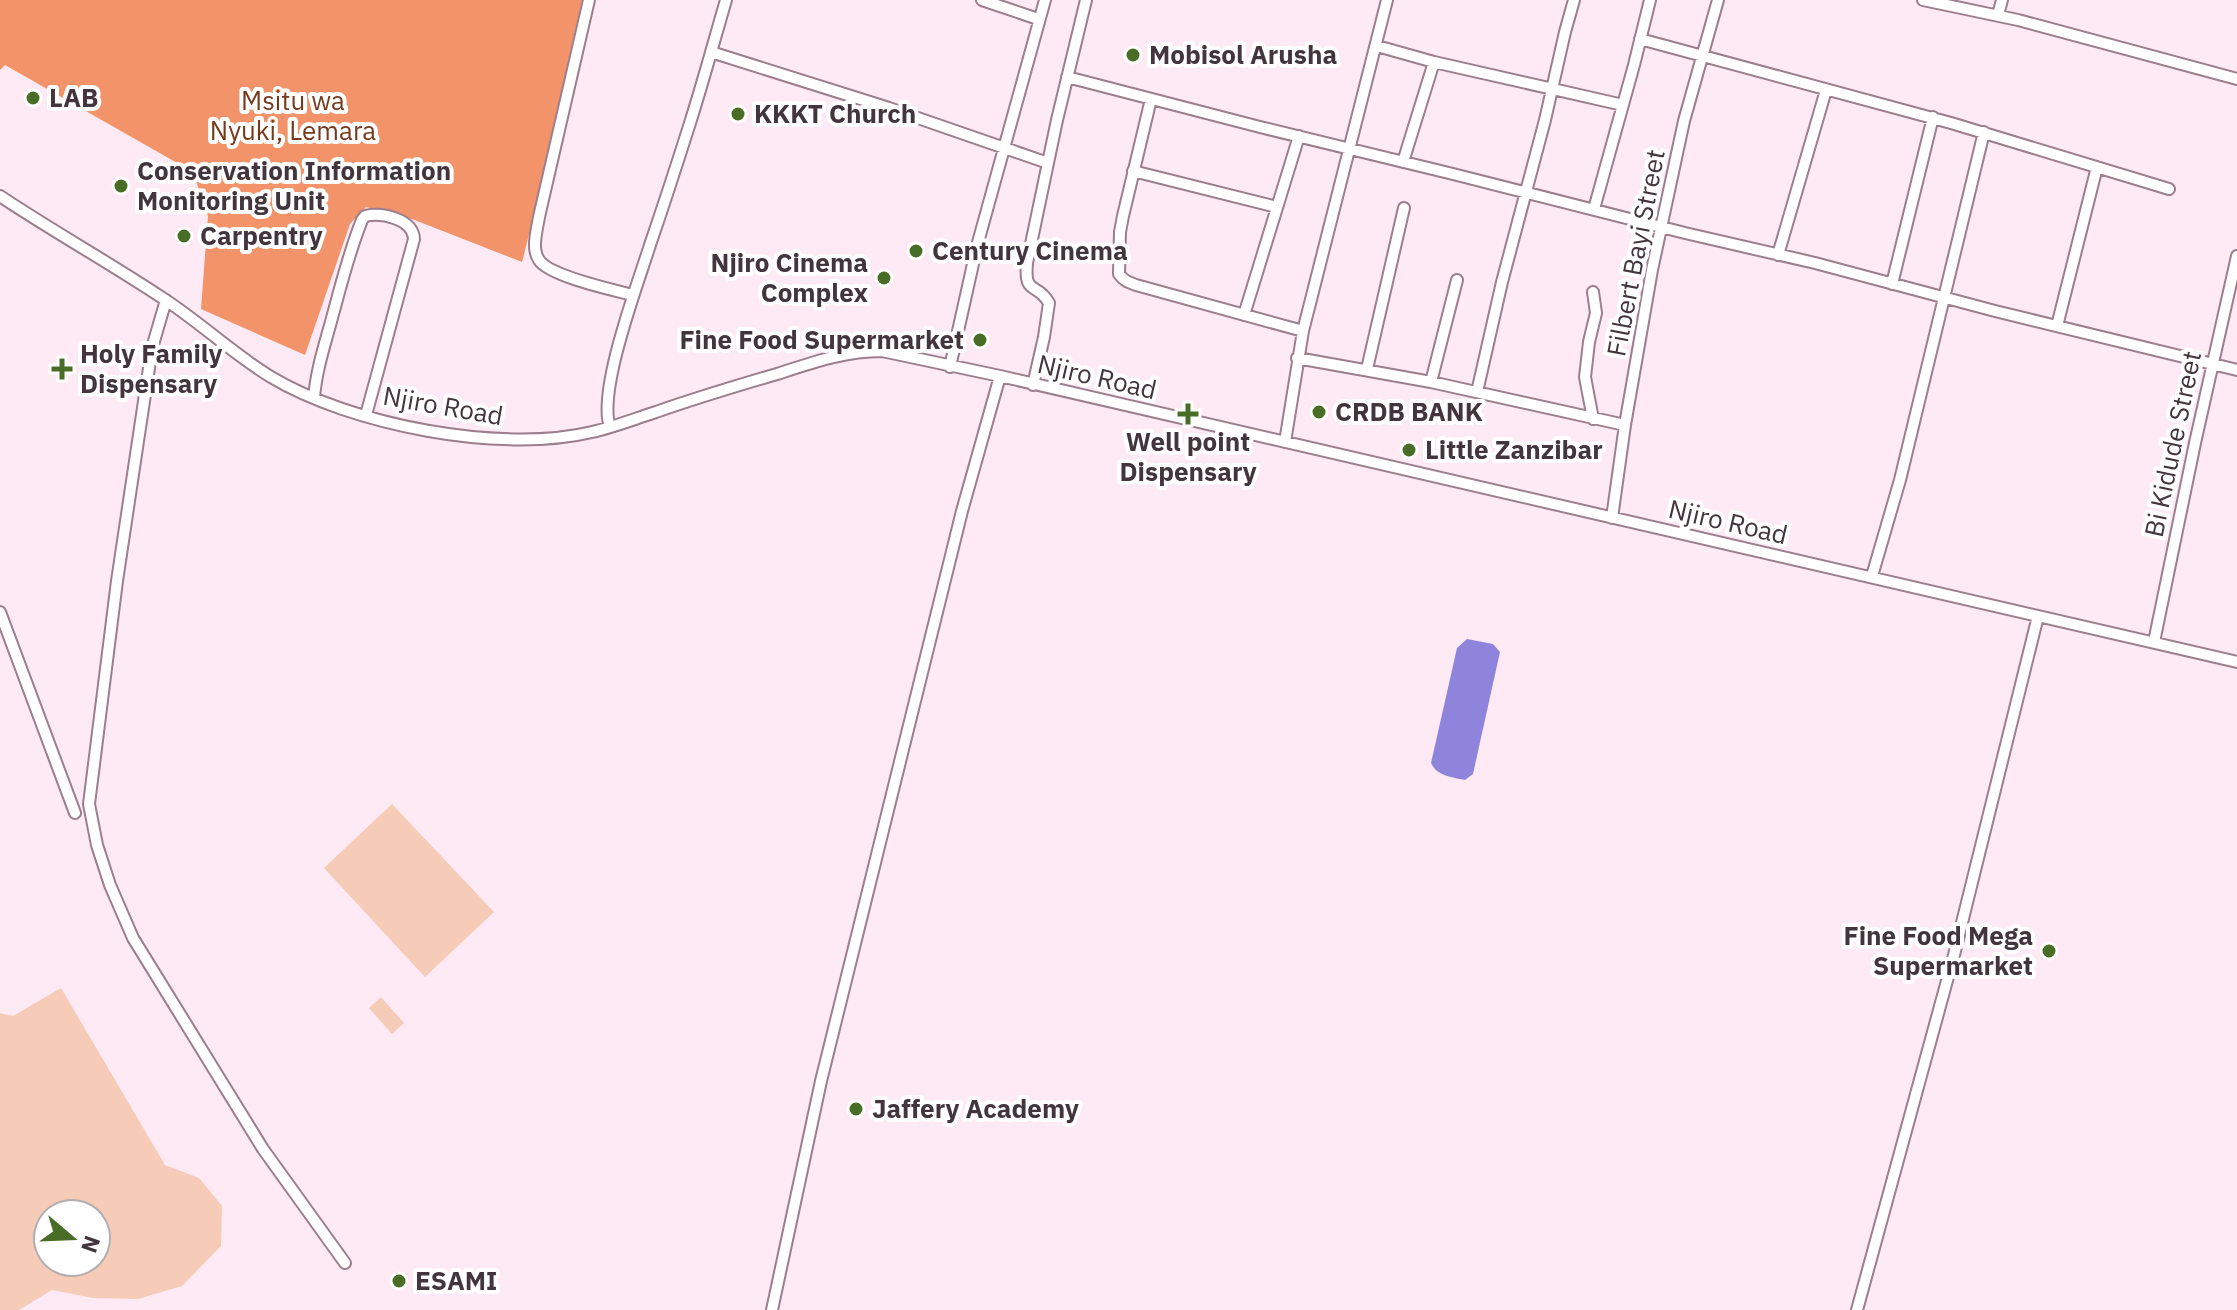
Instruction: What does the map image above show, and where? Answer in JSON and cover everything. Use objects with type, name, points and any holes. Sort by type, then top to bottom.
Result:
[{"type":"street","points":[[589,0],[539,217],[536,249],[538,260],[547,269],[633,295]]},
{"type":"street","points":[[610,427],[613,367],[726,0]]},
{"type":"street","points":[[982,0],[1038,19]]},
{"type":"street","points":[[950,367],[977,246],[1045,0]]},
{"type":"street","points":[[1033,385],[1049,303],[1044,295],[1028,285],[1027,263],[1086,0]]},
{"type":"street","points":[[1285,442],[1303,331],[1387,0]]},
{"type":"street","points":[[1477,392],[1574,0]]},
{"type":"street","points":[[1594,209],[1650,0]]},
{"type":"street","name":"Filbert Bayi Street","points":[[1612,518],[1625,425],[1661,227],[1682,133],[1718,0]]},
{"type":"street","points":[[1923,0],[1998,15],[2237,79]]},
{"type":"street","points":[[1998,15],[2002,0]]},
{"type":"street","points":[[1640,39],[1933,117],[2169,189]]},
{"type":"street","points":[[1377,46],[1623,105]]},
{"type":"street","points":[[711,52],[889,108],[1048,163]]},
{"type":"street","points":[[1403,162],[1434,62]]},
{"type":"street","points":[[1067,77],[2237,370]]},
{"type":"street","points":[[1778,255],[1826,90]]},
{"type":"street","points":[[1151,99],[1120,232],[1119,274],[1124,281],[1303,331]]},
{"type":"street","points":[[1892,284],[1933,117]]},
{"type":"street","points":[[1872,576],[1900,480],[1984,132]]},
{"type":"street","points":[[1244,315],[1299,136]]},
{"type":"street","points":[[2057,326],[2097,167]]},
{"type":"street","points":[[1133,171],[1277,207]]},
{"type":"street","name":"Njiro Road","points":[[0,196],[166,300],[272,377],[314,398],[422,429],[498,439],[560,438],[610,427],[738,385],[854,353],[882,351],[2237,662]]},
{"type":"street","points":[[1367,369],[1404,208]]},
{"type":"street","points":[[314,398],[318,368],[362,220],[371,215],[405,222],[412,229],[414,239],[366,415]]},
{"type":"street","name":"Bi Kidude Street","points":[[2154,642],[2237,256]]},
{"type":"street","points":[[1431,382],[1457,280]]},
{"type":"street","points":[[1593,292],[1596,313],[1585,377],[1593,419]]},
{"type":"street","points":[[166,300],[152,348],[117,581],[89,804],[97,845],[110,885],[133,938],[248,1126],[286,1184],[345,1263]]},
{"type":"street","points":[[1297,358],[1431,382],[1625,425]]},
{"type":"street","points":[[772,1310],[821,1081],[962,511],[1000,376]]},
{"type":"street","points":[[0,612],[75,813]]},
{"type":"street","points":[[1857,1310],[1954,955],[2038,616]]},
{"type":"shaded area","points":[[1467,639],[1493,644],[1500,652],[1473,774],[1465,780],[1441,773],[1431,763],[1457,648]]},
{"type":"shaded area","points":[[392,804],[494,912],[425,977],[324,868]]},
{"type":"shaded area","points":[[61,988],[165,1165],[199,1178],[222,1206],[221,1246],[182,1286],[138,1299],[93,1298],[52,1290],[19,1310],[0,1310],[0,1013],[13,1016]]},
{"type":"shaded area","points":[[381,997],[404,1023],[392,1034],[369,1008]]},
{"type":"green space","name":"Msitu wa Nyuki, Lemara","points":[[0,0],[582,0],[522,262],[412,219],[366,207],[350,224],[305,355],[201,309],[208,216],[193,172],[5,65],[0,70]]},
{"type":"place","name":"Mobisol Arusha","points":[[1133,55]]},
{"type":"place","name":"LAB","points":[[33,98]]},
{"type":"place","name":"KKKT Church","points":[[738,114]]},
{"type":"place","name":"Conservation Information Monitoring Unit","points":[[121,186]]},
{"type":"place","name":"Carpentry","points":[[184,236]]},
{"type":"place","name":"Century Cinema","points":[[916,251]]},
{"type":"place","name":"Njiro Cinema Complex","points":[[884,278]]},
{"type":"place","name":"Fine Food Supermarket","points":[[980,340]]},
{"type":"place","name":"Holy Family Dispensary","points":[[62,369]]},
{"type":"place","name":"CRDB BANK","points":[[1319,412]]},
{"type":"place","name":"Well point Dispensary","points":[[1188,414]]},
{"type":"place","name":"Little Zanzibar","points":[[1409,450]]},
{"type":"place","name":"Fine Food Mega Supermarket","points":[[2049,951]]},
{"type":"place","name":"Jaffery Academy","points":[[856,1109]]},
{"type":"place","name":"ESAMI","points":[[399,1281]]}]
